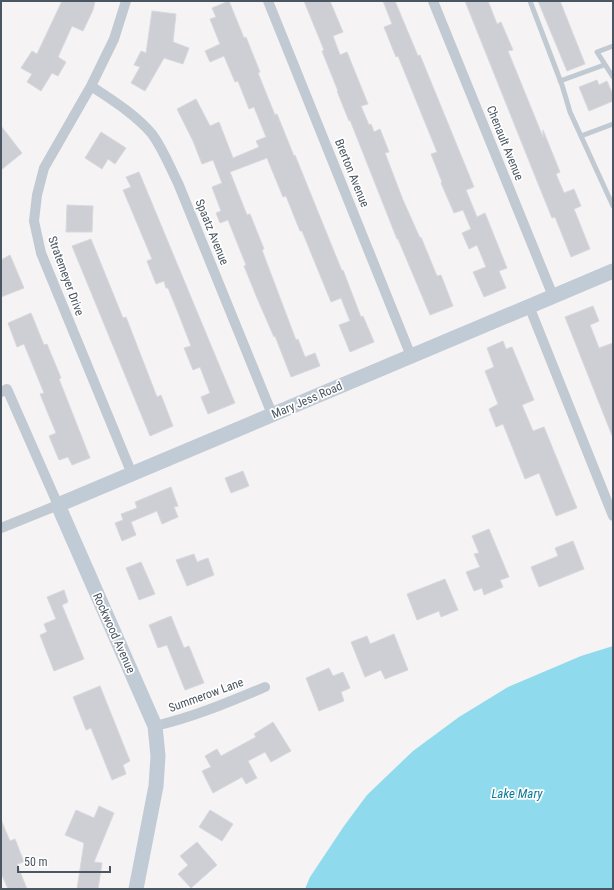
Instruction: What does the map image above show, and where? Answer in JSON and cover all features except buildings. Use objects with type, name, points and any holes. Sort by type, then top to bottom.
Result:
[{"type":"street","name":"Stratemeyer Drive","points":[[126,1],[114,39],[91,86],[44,168],[37,195],[34,221],[41,253],[132,474]]},
{"type":"street","name":"Brerton Avenue","points":[[268,1],[412,356]]},
{"type":"street","name":"Chenault Avenue","points":[[433,1],[553,296]]},
{"type":"street","name":"Spaatz Avenue","points":[[91,86],[130,113],[152,134],[167,159],[272,414]]},
{"type":"street","name":"Mary Jess Road","points":[[1,528],[613,271]]},
{"type":"street","points":[[529,306],[613,516]]},
{"type":"street","name":"Rockwood Avenue","points":[[4,390],[58,505],[155,726],[158,756],[156,786],[136,889]]},
{"type":"street","name":"Summerow Lane","points":[[155,726],[179,720],[265,687]]},
{"type":"lane","points":[[530,1],[570,112],[613,206]]},
{"type":"lane","points":[[613,46],[597,52],[613,77]]},
{"type":"lane","points":[[560,81],[604,65]]},
{"type":"lane","points":[[581,136],[613,124]]},
{"type":"water","name":"Lake Mary","points":[[613,646],[613,889],[305,889],[310,877],[367,795],[413,751],[459,717],[508,687],[581,656]]}]
